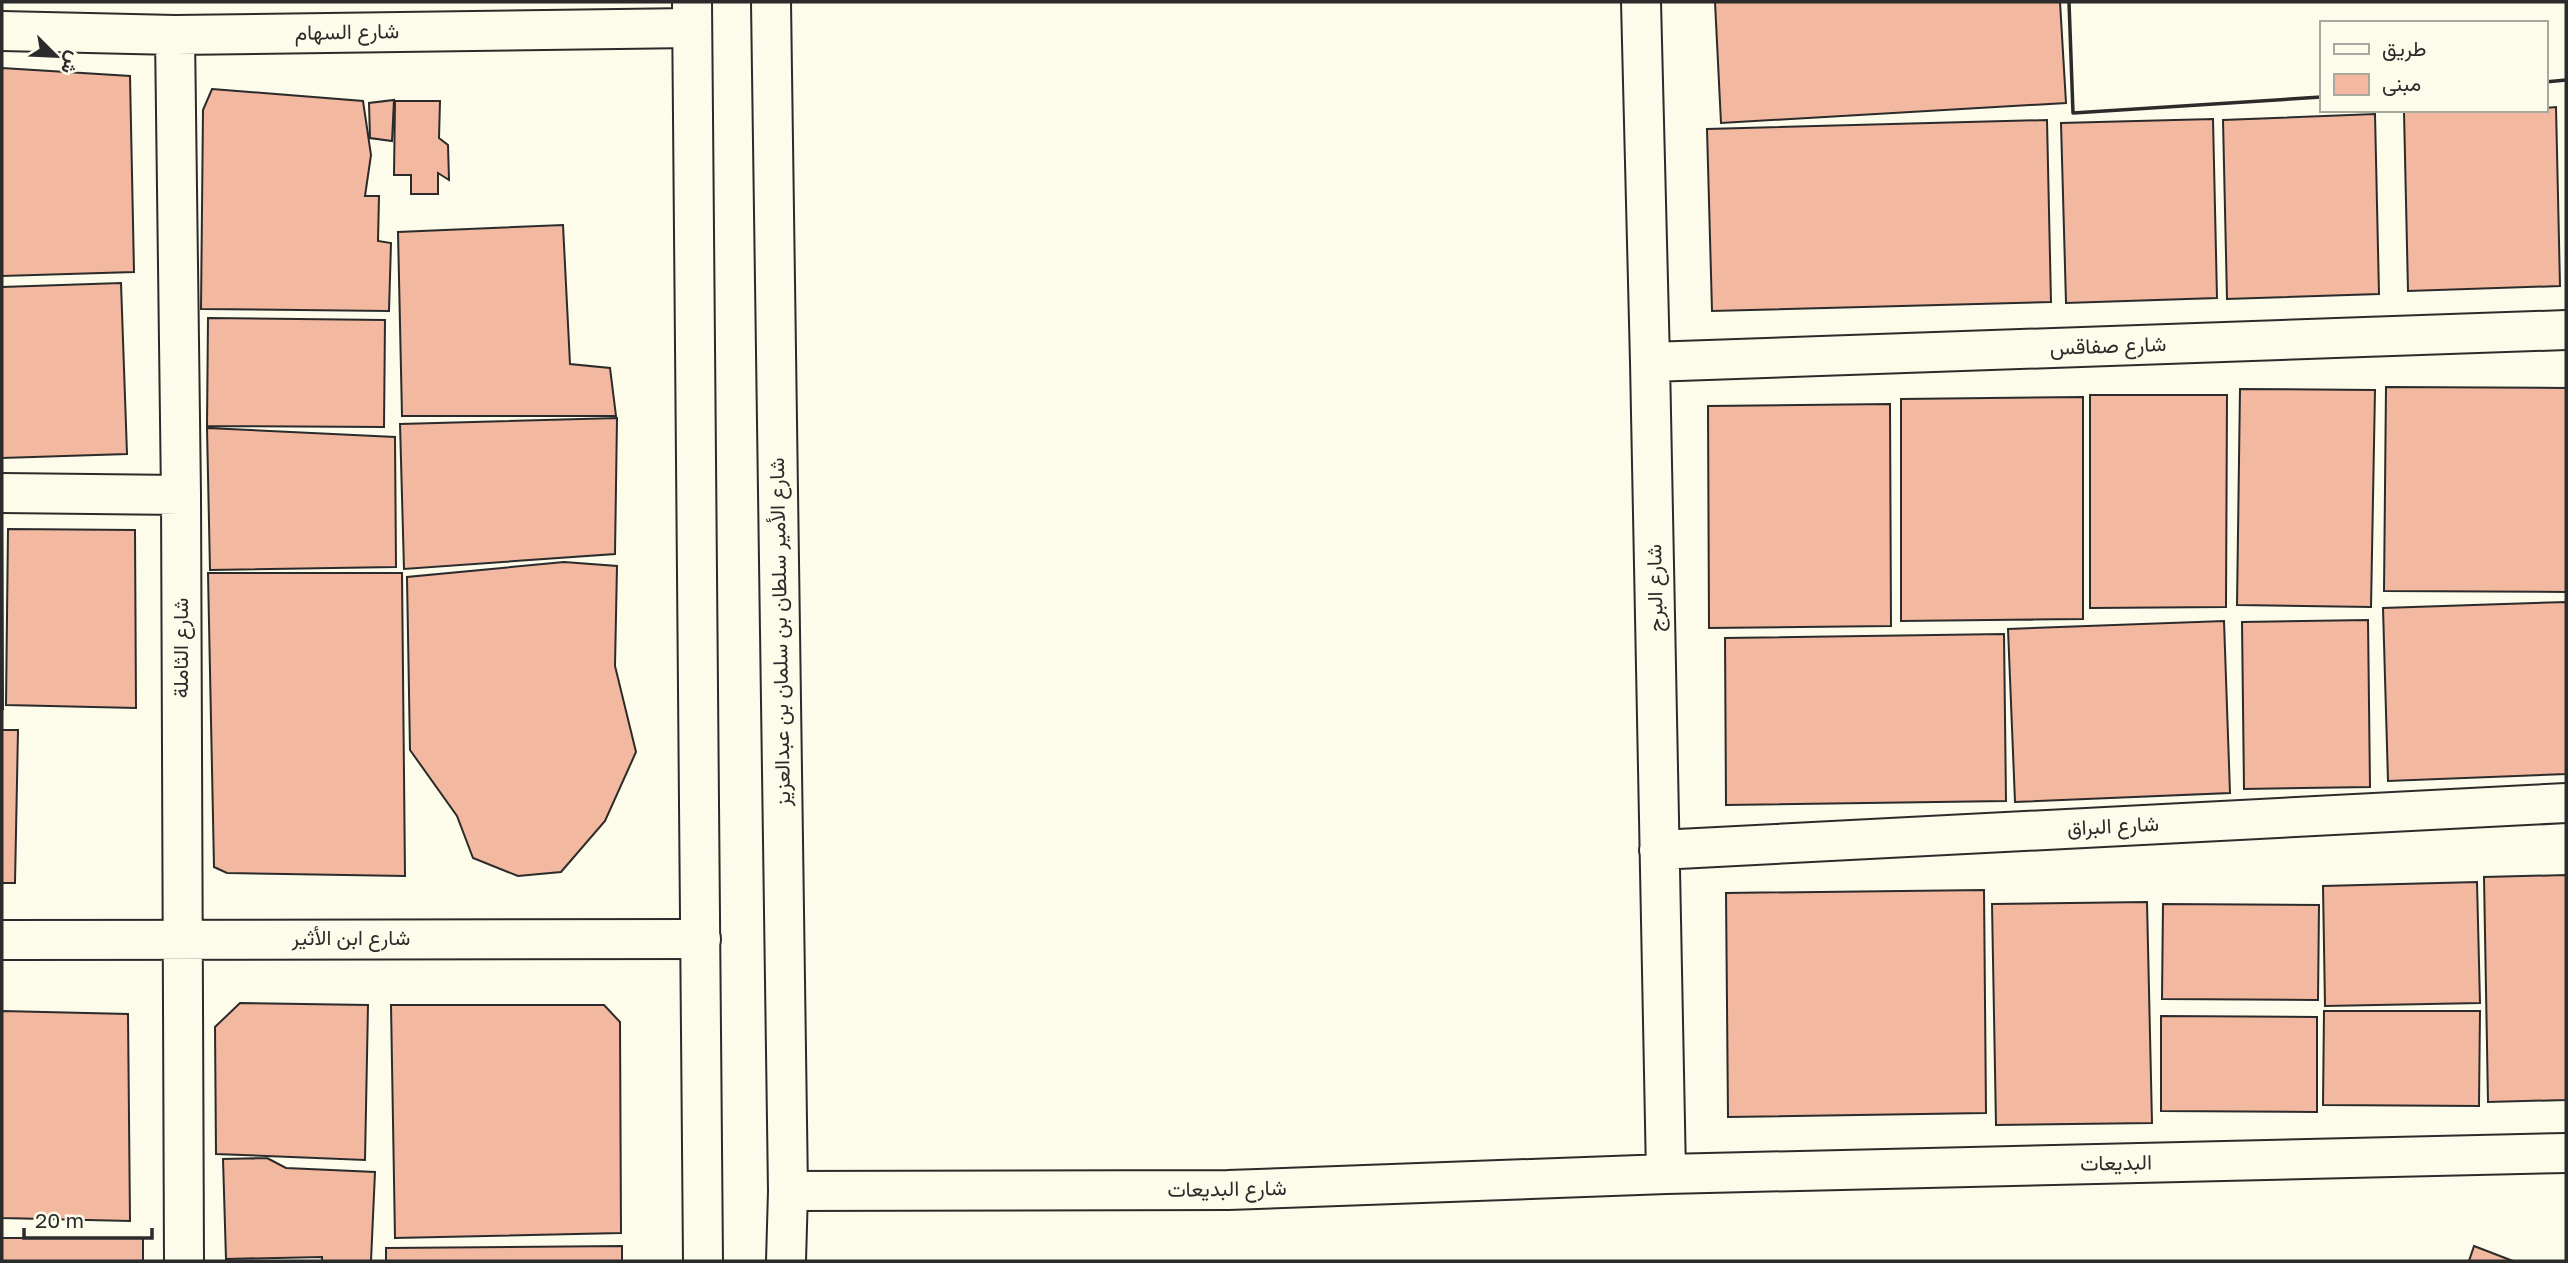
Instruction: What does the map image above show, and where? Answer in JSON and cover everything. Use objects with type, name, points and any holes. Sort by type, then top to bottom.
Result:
[{"type":"street","name":"شارع الأمير سلطان بن سلمان بن عبدالعزيز","points":[[771,2],[788,1191],[786,1261]]},
{"type":"street","name":"شارع البرج","points":[[1641,2],[1666,1174]]},
{"type":"street","name":"شارع السهام","points":[[2,31],[174,35],[692,15]]},
{"type":"street","points":[[692,15],[703,1261]]},
{"type":"street","name":"شارع الثاملة","points":[[174,35],[180,495],[184,1261]]},
{"type":"street","name":"شارع صفاقس","points":[[1650,362],[2566,330]]},
{"type":"street","points":[[2,493],[180,495]]},
{"type":"street","name":"شارع البراق","points":[[1660,850],[2566,803]]},
{"type":"street","name":"شارع ابن الأثير","points":[[2,940],[701,939]]},
{"type":"street","name":"البديعات","points":[[1666,1174],[2566,1153]]},
{"type":"street","name":"شارع البديعات","points":[[788,1191],[1228,1191],[1666,1174]]},
{"type":"building","points":[[1715,2],[2060,2],[2066,103],[1721,123]]},
{"type":"building","points":[[2,68],[130,76],[134,272],[2,276]]},
{"type":"building","points":[[212,89],[363,101],[371,155],[365,196],[379,196],[378,241],[391,243],[389,311],[201,309],[203,110]]},
{"type":"building","points":[[394,100],[392,141],[370,138],[369,103]]},
{"type":"building","points":[[395,101],[440,101],[439,138],[448,145],[449,180],[438,173],[438,194],[411,194],[411,175],[394,175]]},
{"type":"building","points":[[2556,107],[2560,286],[2408,291],[2404,112],[2547,112],[2547,108]]},
{"type":"building","points":[[2375,114],[2379,294],[2227,299],[2223,120]]},
{"type":"building","points":[[2213,119],[2217,298],[2066,303],[2061,123]]},
{"type":"building","points":[[2047,120],[2051,302],[1712,311],[1707,129]]},
{"type":"building","points":[[563,225],[570,364],[610,368],[616,416],[402,416],[398,232]]},
{"type":"building","points":[[121,283],[127,454],[2,458],[2,287]]},
{"type":"building","points":[[208,318],[385,320],[384,427],[207,426]]},
{"type":"building","points":[[2386,387],[2566,388],[2566,592],[2384,591]]},
{"type":"building","points":[[2240,389],[2375,390],[2371,607],[2237,605]]},
{"type":"building","points":[[2090,395],[2227,395],[2226,607],[2090,608]]},
{"type":"building","points":[[2083,397],[2083,619],[1901,621],[1901,399]]},
{"type":"building","points":[[1890,404],[1891,626],[1709,628],[1708,406]]},
{"type":"building","points":[[617,418],[615,554],[404,569],[400,424]]},
{"type":"building","points":[[207,428],[395,437],[396,567],[210,570]]},
{"type":"building","points":[[8,529],[135,530],[136,708],[6,705]]},
{"type":"building","points":[[2,531],[3,709],[2,709]]},
{"type":"building","points":[[564,562],[617,566],[615,666],[636,752],[605,821],[561,872],[518,876],[473,858],[457,816],[410,750],[407,577]]},
{"type":"building","points":[[208,573],[402,573],[405,876],[227,873],[214,867]]},
{"type":"building","points":[[2566,602],[2566,774],[2388,781],[2383,608]]},
{"type":"building","points":[[2368,620],[2370,787],[2244,789],[2242,622]]},
{"type":"building","points":[[2224,621],[2230,793],[2015,802],[2008,629]]},
{"type":"building","points":[[2004,634],[2006,801],[1726,805],[1725,638]]},
{"type":"building","points":[[2,730],[18,730],[15,883],[2,883]]},
{"type":"building","points":[[2566,875],[2566,1100],[2488,1102],[2484,877]]},
{"type":"building","points":[[2477,882],[2480,1003],[2325,1006],[2323,886]]},
{"type":"building","points":[[1984,890],[1986,1113],[1728,1117],[1726,893]]},
{"type":"building","points":[[2147,902],[2152,1123],[1996,1125],[1992,904]]},
{"type":"building","points":[[2163,904],[2319,905],[2318,1000],[2162,999]]},
{"type":"building","points":[[240,1003],[368,1005],[365,1160],[216,1154],[215,1027]]},
{"type":"building","points":[[391,1005],[604,1005],[620,1022],[621,1233],[395,1238]]},
{"type":"building","points":[[2,1011],[128,1014],[130,1221],[2,1218]]},
{"type":"building","points":[[2324,1011],[2480,1011],[2479,1106],[2323,1105]]},
{"type":"building","points":[[2161,1016],[2317,1017],[2317,1112],[2161,1111]]},
{"type":"building","points":[[267,1158],[286,1168],[375,1172],[371,1261],[322,1261],[322,1257],[226,1259],[223,1159]]},
{"type":"building","points":[[2,1238],[143,1238],[143,1261],[2,1261]]},
{"type":"building","points":[[622,1246],[622,1261],[386,1261],[386,1248]]},
{"type":"building","points":[[2474,1246],[2513,1261],[2469,1261]]},
{"type":"wall","points":[[2069,2],[2073,113],[2320,97]]},
{"type":"wall","points":[[2547,82],[2566,80]]}]
